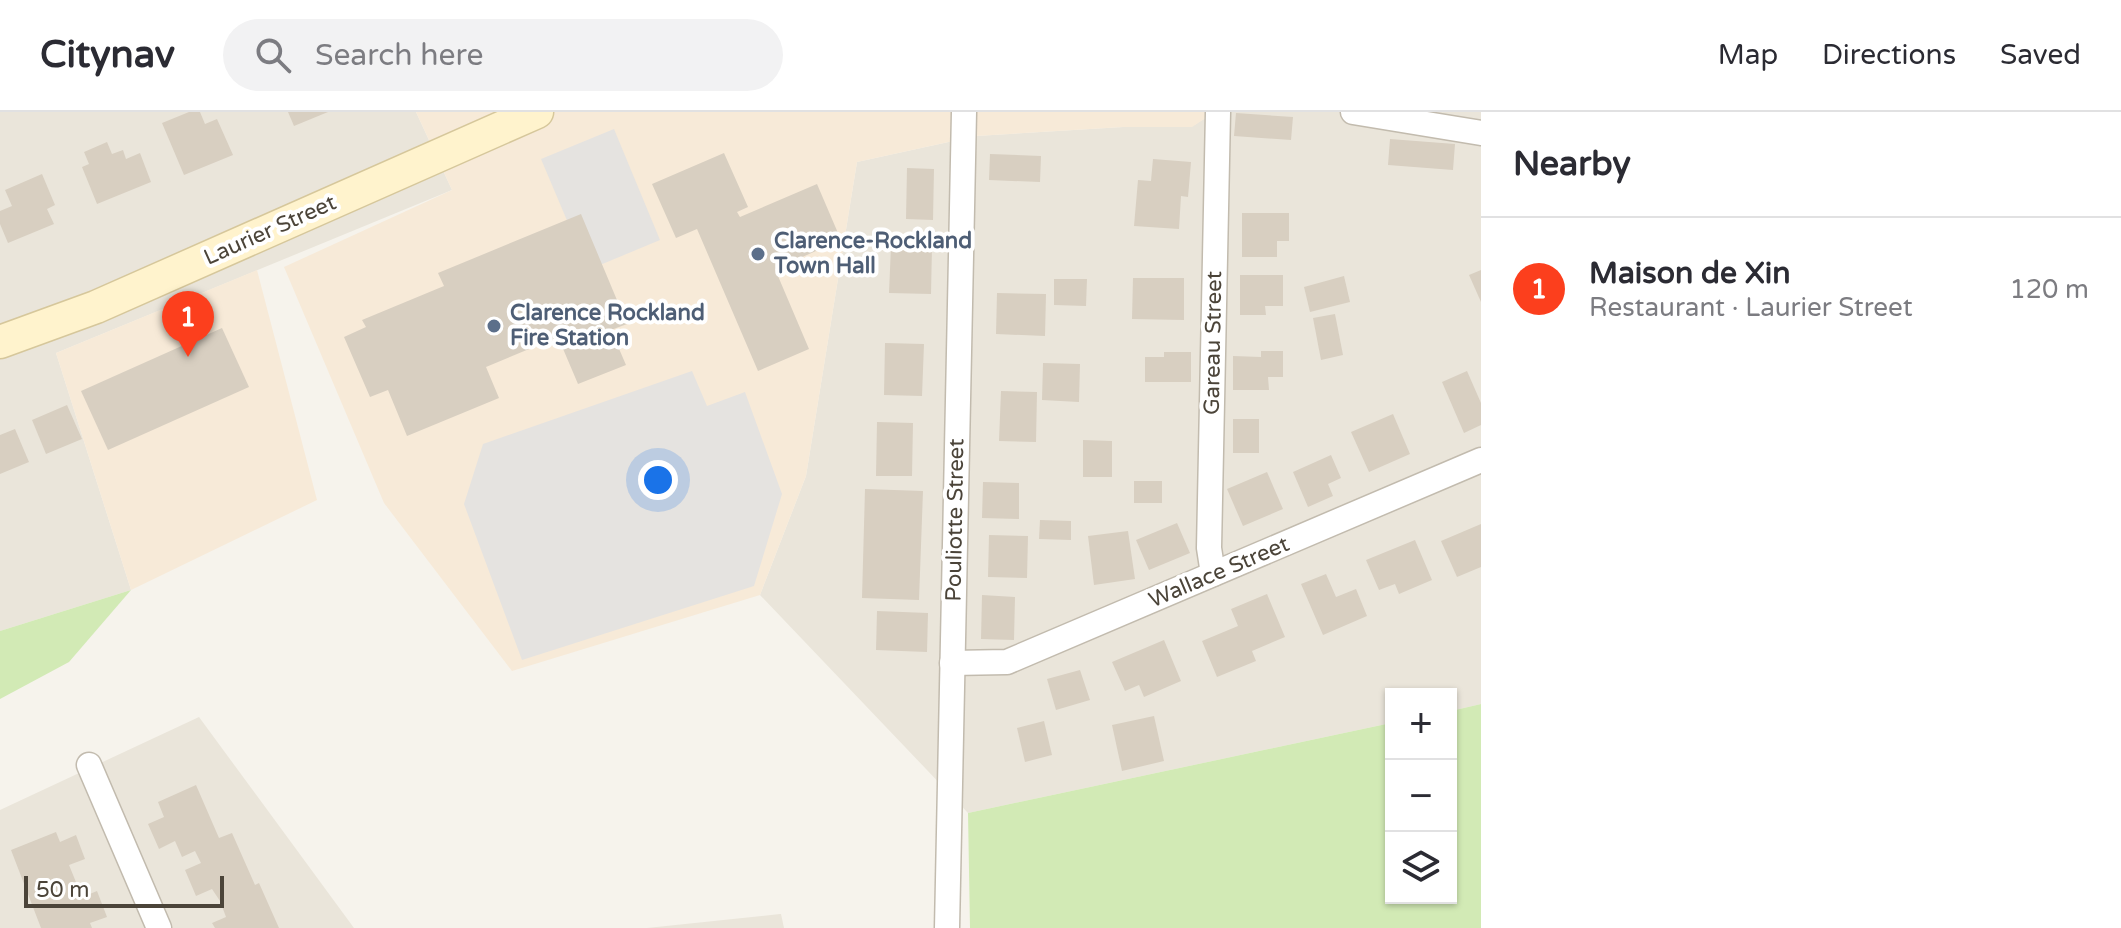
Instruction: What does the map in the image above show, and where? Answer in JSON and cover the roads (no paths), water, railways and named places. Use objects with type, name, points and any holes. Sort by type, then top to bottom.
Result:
[{"type":"main road","name":"Laurier Street","points":[[0,342],[96,307],[537,112]]},
{"type":"street","name":"Pouliotte Street","points":[[947,928],[964,112]]},
{"type":"street","name":"Gareau Street","points":[[1213,574],[1209,548],[1218,112]]},
{"type":"street","points":[[1353,112],[1481,133]]},
{"type":"street","name":"Wallace Street","points":[[952,663],[1007,662],[1481,460]]},
{"type":"street","points":[[89,765],[159,928]]},
{"type":"place","name":"Clarence-Rockland Town Hall","points":[[758,254]]},
{"type":"place","name":"Clarence Rockland Fire Station","points":[[494,326]]},
{"type":"place","name":"Maison de Xin","points":[[188,357]]}]
